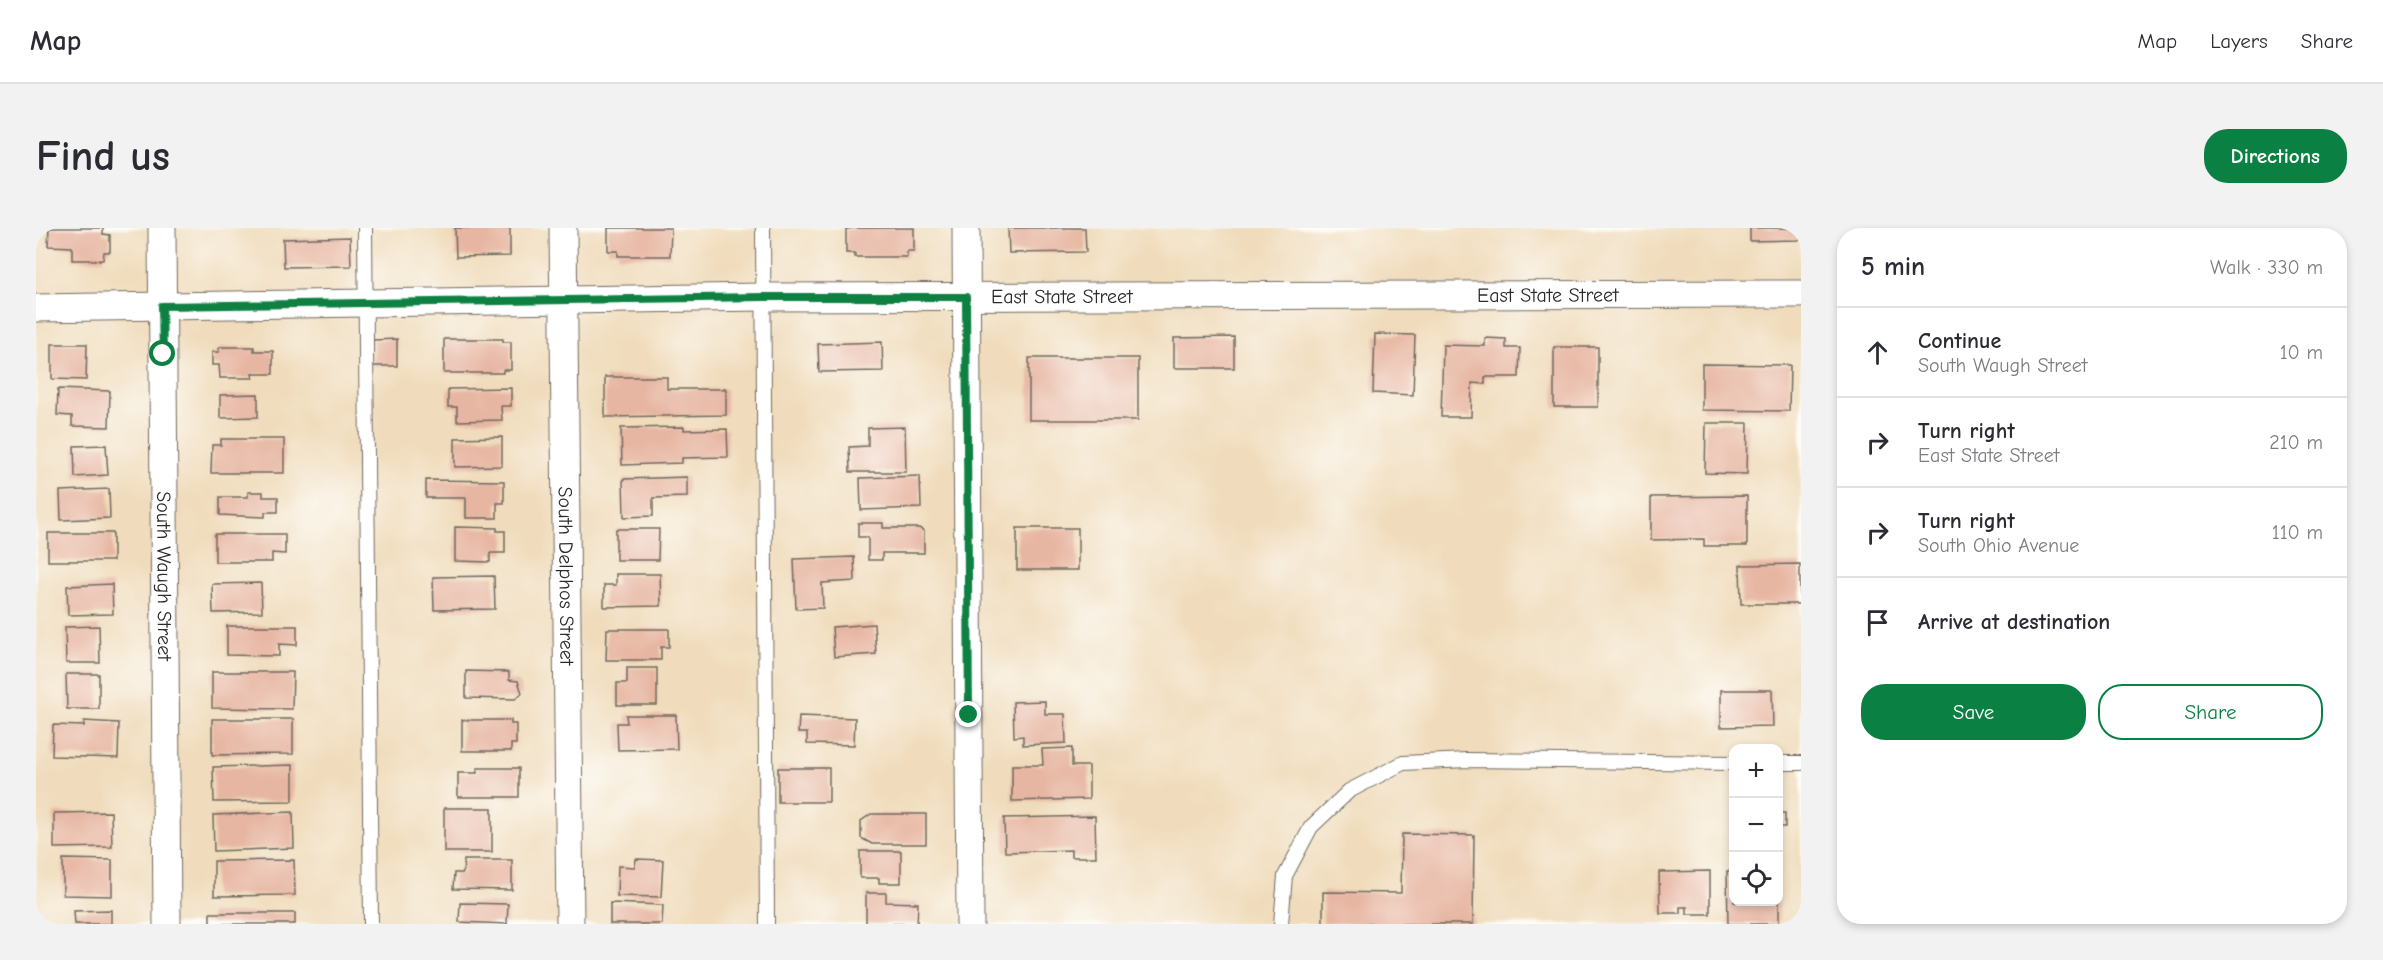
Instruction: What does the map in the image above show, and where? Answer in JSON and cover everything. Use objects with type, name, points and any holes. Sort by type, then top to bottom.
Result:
[{"type":"street","name":"South Waugh Street","points":[[162,228],[167,924]]},
{"type":"street","name":"South Delphos Street","points":[[564,228],[570,924]]},
{"type":"street","points":[[966,228],[970,924]]},
{"type":"street","name":"East State Street","points":[[36,308],[763,297],[1801,294]]},
{"type":"lane","points":[[365,228],[371,924]]},
{"type":"lane","points":[[763,228],[768,924]]},
{"type":"lane","points":[[1281,924],[1285,876],[1311,827],[1348,791],[1403,763],[1467,760],[1729,763]]},
{"type":"lane","points":[[1783,763],[1801,763]]},
{"type":"building","points":[[49,228],[103,228],[103,234],[110,235],[110,252],[104,252],[103,260],[72,260],[72,247],[48,246]]},
{"type":"building","points":[[455,228],[510,228],[510,256],[456,257]]},
{"type":"building","points":[[608,228],[671,228],[670,256],[618,256],[618,251],[608,251]]},
{"type":"building","points":[[914,228],[914,251],[907,251],[907,257],[855,257],[855,253],[846,253],[846,229]]},
{"type":"building","points":[[1008,228],[1085,228],[1086,252],[1009,253]]},
{"type":"building","points":[[1750,228],[1801,228],[1801,240],[1750,241]]},
{"type":"building","points":[[350,237],[351,266],[284,267],[283,239]]},
{"type":"building","points":[[1375,334],[1415,335],[1413,395],[1373,393]]},
{"type":"building","points":[[1234,337],[1234,368],[1174,368],[1174,338]]},
{"type":"building","points":[[1485,338],[1506,339],[1506,348],[1520,348],[1519,377],[1485,377],[1485,384],[1472,383],[1471,417],[1441,417],[1443,345],[1485,346]]},
{"type":"building","points":[[397,339],[397,366],[373,366],[373,340]]},
{"type":"building","points":[[444,339],[503,339],[503,342],[511,342],[511,370],[503,370],[503,373],[444,373]]},
{"type":"building","points":[[882,342],[883,371],[819,372],[818,344]]},
{"type":"building","points":[[52,344],[87,344],[86,380],[52,379]]},
{"type":"building","points":[[219,347],[254,347],[254,351],[273,351],[273,374],[252,374],[253,378],[220,378],[219,365],[212,365],[212,352],[219,352]]},
{"type":"building","points":[[1554,347],[1598,347],[1598,407],[1554,407]]},
{"type":"building","points":[[1029,358],[1138,358],[1138,420],[1029,420]]},
{"type":"building","points":[[1702,364],[1790,365],[1789,411],[1702,410]]},
{"type":"building","points":[[605,377],[667,377],[667,389],[726,389],[726,415],[605,417]]},
{"type":"building","points":[[511,388],[511,406],[501,406],[502,420],[457,421],[457,407],[448,407],[448,389]]},
{"type":"building","points":[[58,389],[110,391],[109,427],[72,426],[72,416],[57,415]]},
{"type":"building","points":[[258,394],[258,417],[220,418],[220,395]]},
{"type":"building","points":[[1706,423],[1748,423],[1747,474],[1705,473]]},
{"type":"building","points":[[684,427],[684,430],[727,429],[728,457],[682,458],[682,463],[622,465],[621,428]]},
{"type":"building","points":[[905,427],[906,472],[850,472],[849,447],[868,446],[868,428]]},
{"type":"building","points":[[502,437],[502,466],[455,467],[455,438]]},
{"type":"building","points":[[221,439],[284,439],[284,473],[211,473],[212,445],[221,445]]},
{"type":"building","points":[[106,445],[108,475],[75,477],[74,446]]},
{"type":"building","points":[[920,476],[921,508],[861,510],[860,478]]},
{"type":"building","points":[[687,477],[687,497],[653,498],[653,516],[624,517],[623,479]]},
{"type":"building","points":[[426,480],[504,481],[504,503],[497,503],[497,518],[466,518],[466,498],[426,498]]},
{"type":"building","points":[[109,489],[110,518],[61,520],[60,491]]},
{"type":"building","points":[[248,492],[263,492],[263,497],[278,497],[278,512],[265,512],[265,517],[220,515],[220,497],[248,497]]},
{"type":"building","points":[[1747,496],[1747,546],[1704,546],[1704,539],[1651,540],[1651,497]]},
{"type":"building","points":[[858,523],[883,523],[883,528],[919,528],[924,531],[924,553],[882,553],[882,560],[868,560],[868,537],[858,537]]},
{"type":"building","points":[[455,527],[497,528],[497,531],[505,531],[505,553],[490,553],[490,562],[455,561]]},
{"type":"building","points":[[1017,528],[1078,528],[1078,570],[1017,570]]},
{"type":"building","points":[[616,529],[659,529],[658,560],[616,560]]},
{"type":"building","points":[[48,533],[113,533],[113,561],[48,561]]},
{"type":"building","points":[[215,534],[285,534],[285,554],[272,553],[272,562],[215,562]]},
{"type":"building","points":[[854,557],[855,581],[822,583],[823,608],[796,609],[794,559]]},
{"type":"building","points":[[1800,564],[1800,604],[1741,604],[1740,565]]},
{"type":"building","points":[[616,574],[660,574],[661,606],[604,607],[604,585],[616,585]]},
{"type":"building","points":[[494,576],[495,609],[434,610],[433,577]]},
{"type":"building","points":[[261,583],[262,612],[213,613],[212,584]]},
{"type":"building","points":[[112,584],[113,614],[68,615],[67,586]]},
{"type":"building","points":[[874,624],[876,654],[834,657],[832,627]]},
{"type":"building","points":[[99,626],[100,663],[66,663],[65,627]]},
{"type":"building","points":[[227,626],[297,626],[297,645],[279,644],[279,656],[227,655]]},
{"type":"building","points":[[607,629],[669,629],[669,647],[661,647],[661,660],[606,660]]},
{"type":"building","points":[[627,668],[657,668],[657,705],[617,705],[617,683],[627,683]]},
{"type":"building","points":[[466,671],[509,672],[509,680],[518,681],[522,693],[515,699],[466,698]]},
{"type":"building","points":[[212,672],[293,672],[292,709],[212,708]]},
{"type":"building","points":[[66,674],[99,674],[99,709],[67,709]]},
{"type":"building","points":[[1721,690],[1772,690],[1773,726],[1721,727]]},
{"type":"building","points":[[1045,701],[1045,714],[1065,714],[1066,743],[1023,745],[1023,736],[1014,737],[1013,702]]},
{"type":"building","points":[[626,715],[676,715],[677,749],[618,750],[617,723],[627,723]]},
{"type":"building","points":[[799,716],[855,718],[854,745],[807,744],[807,733],[798,733]]},
{"type":"building","points":[[212,719],[293,719],[293,754],[212,755]]},
{"type":"building","points":[[462,720],[511,720],[511,724],[516,724],[516,744],[511,744],[511,751],[462,751]]},
{"type":"building","points":[[84,721],[119,723],[118,758],[52,756],[53,725],[84,726]]},
{"type":"building","points":[[1072,748],[1072,766],[1089,766],[1089,799],[1012,801],[1012,765],[1043,765],[1042,749]]},
{"type":"building","points":[[293,765],[293,801],[214,802],[213,767]]},
{"type":"building","points":[[477,768],[519,768],[519,797],[458,797],[458,773],[477,773]]},
{"type":"building","points":[[778,768],[829,768],[829,802],[778,802]]},
{"type":"building","points":[[444,808],[492,808],[492,852],[444,852]]},
{"type":"building","points":[[111,812],[112,847],[54,848],[54,813]]},
{"type":"building","points":[[293,812],[294,848],[214,851],[213,815]]},
{"type":"building","points":[[1783,813],[1785,813],[1785,827],[1783,827]]},
{"type":"building","points":[[871,814],[926,814],[926,844],[872,844],[861,838],[861,821]]},
{"type":"building","points":[[1095,816],[1096,857],[1071,857],[1071,850],[1005,852],[1004,818]]},
{"type":"building","points":[[1402,834],[1474,835],[1473,924],[1323,924],[1323,892],[1401,893]]},
{"type":"building","points":[[860,851],[901,851],[901,883],[879,883],[879,878],[860,878]]},
{"type":"building","points":[[63,859],[112,860],[112,896],[63,895]]},
{"type":"building","points":[[636,859],[663,860],[661,897],[617,896],[618,866],[635,867]]},
{"type":"building","points":[[294,860],[295,895],[214,896],[214,861]]},
{"type":"building","points":[[464,860],[512,860],[512,890],[453,889],[454,873],[463,873]]},
{"type":"building","points":[[1710,871],[1710,914],[1687,914],[1687,907],[1680,907],[1680,913],[1660,913],[1659,872]]},
{"type":"building","points":[[1727,871],[1729,871],[1729,906],[1779,906],[1779,924],[1728,924]]},
{"type":"building","points":[[866,893],[886,893],[886,902],[918,903],[917,924],[866,924]]},
{"type":"building","points":[[460,903],[508,904],[507,924],[459,922]]},
{"type":"building","points":[[610,903],[663,905],[662,924],[610,924]]},
{"type":"building","points":[[111,910],[111,924],[75,924],[74,911]]},
{"type":"building","points":[[210,913],[295,913],[295,924],[210,924]]},
{"type":"route","points":[[163,354],[162,306],[763,297],[966,297],[969,715]]}]
